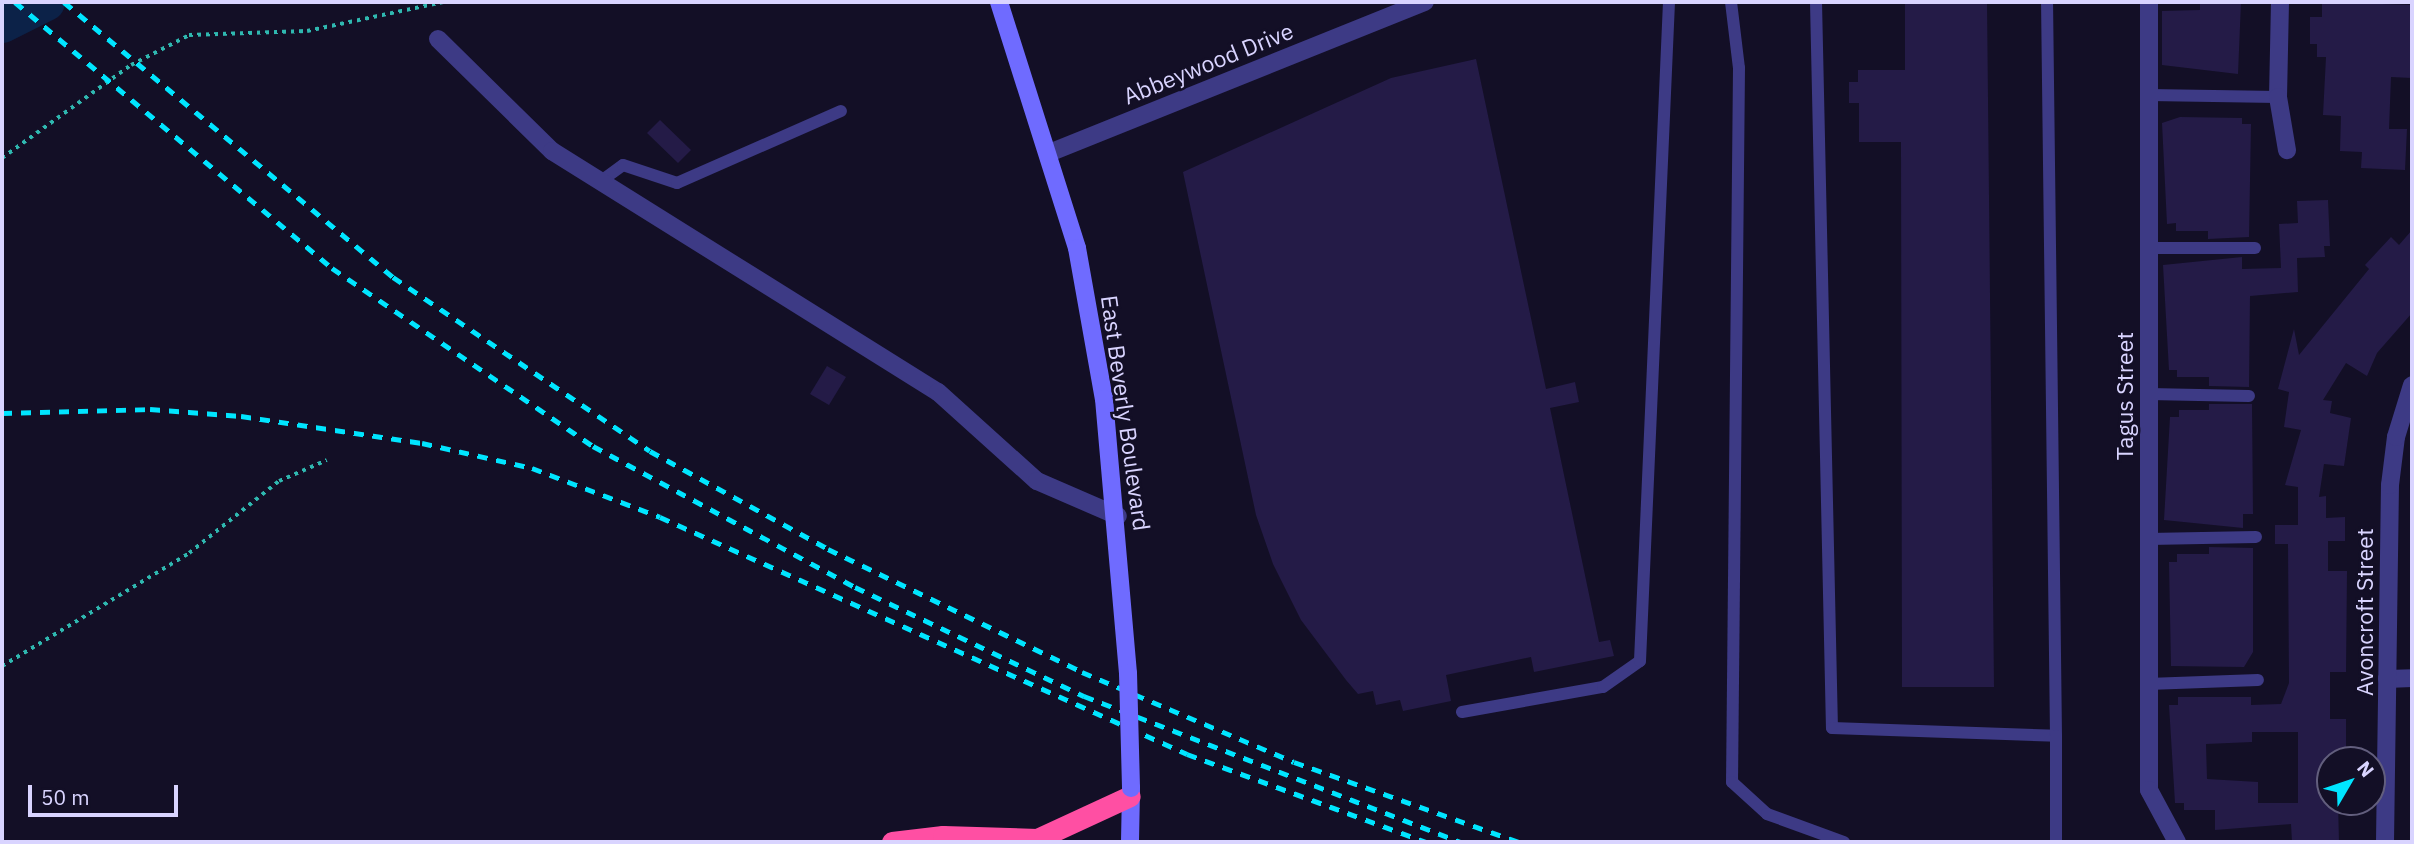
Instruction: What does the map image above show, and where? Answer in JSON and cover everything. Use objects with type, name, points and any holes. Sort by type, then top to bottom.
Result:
[{"type":"highway","points":[[892,842],[943,836],[1037,839],[1130,792]]},
{"type":"main road","name":"East Beverly Boulevard","points":[[999,2],[1077,248],[1118,516],[1128,673],[1130,842]]},
{"type":"street","name":"Abbeywood Drive","points":[[1049,153],[1424,2]]},
{"type":"street","name":"Tagus Street","points":[[2149,2],[2149,790],[2177,842]]},
{"type":"street","points":[[2280,2],[2278,97],[2287,150]]},
{"type":"street","points":[[438,39],[552,152],[938,392],[1037,481],[1118,516]]},
{"type":"street","name":"Avoncroft Street","points":[[2385,842],[2390,485],[2396,437],[2412,385]]},
{"type":"street","points":[[2387,679],[2412,678]]},
{"type":"lane","points":[[1462,712],[1603,687],[1640,661],[1669,2]]},
{"type":"lane","points":[[1731,2],[1739,68],[1732,782],[1767,814],[1844,842]]},
{"type":"lane","points":[[1816,2],[1832,728],[2056,736]]},
{"type":"lane","points":[[2047,2],[2056,842]]},
{"type":"lane","points":[[2149,95],[2278,97]]},
{"type":"lane","points":[[601,181],[623,165],[677,183],[841,110]]},
{"type":"lane","points":[[2149,248],[2255,248]]},
{"type":"lane","points":[[2149,394],[2249,396]]},
{"type":"lane","points":[[2149,539],[2256,537]]},
{"type":"lane","points":[[2148,684],[2258,680]]},
{"type":"path","points":[[2,158],[131,65],[189,35],[307,31],[443,2]]},
{"type":"path","points":[[2,666],[188,553],[279,481],[327,460]]},
{"type":"building","points":[[1905,2],[1987,2],[1994,687],[1902,687],[1901,142],[1859,142],[1859,103],[1849,103],[1849,82],[1858,82],[1858,70],[1905,70]]},
{"type":"building","points":[[2200,2],[2241,2],[2238,74],[2162,65],[2162,11],[2200,10]]},
{"type":"building","points":[[2322,2],[2412,5],[2412,78],[2391,77],[2389,129],[2407,129],[2405,170],[2361,168],[2362,152],[2340,151],[2341,116],[2323,115],[2326,57],[2317,57],[2317,44],[2310,44],[2310,17],[2322,17]]},
{"type":"building","points":[[1476,59],[1546,389],[1575,382],[1579,402],[1550,408],[1599,642],[1610,640],[1614,656],[1534,672],[1531,657],[1446,675],[1451,701],[1403,711],[1400,700],[1376,705],[1373,691],[1358,694],[1301,620],[1273,564],[1256,515],[1183,172],[1391,78]]},
{"type":"building","points":[[2180,117],[2242,118],[2242,124],[2251,124],[2249,237],[2208,239],[2208,231],[2176,231],[2176,223],[2167,224],[2162,123]]},
{"type":"building","points":[[660,120],[691,150],[678,163],[647,133]]},
{"type":"building","points":[[2328,200],[2330,246],[2324,246],[2325,257],[2297,258],[2298,292],[2250,296],[2249,387],[2209,386],[2209,377],[2177,377],[2177,370],[2169,370],[2163,265],[2242,257],[2242,269],[2281,268],[2279,224],[2298,223],[2297,201]]},
{"type":"building","points":[[2412,230],[2412,313],[2377,353],[2367,376],[2346,363],[2323,400],[2332,401],[2330,413],[2351,418],[2344,466],[2324,464],[2319,497],[2326,496],[2326,518],[2345,517],[2345,541],[2328,541],[2328,571],[2347,571],[2346,672],[2330,672],[2330,719],[2346,719],[2346,746],[2316,746],[2316,816],[2338,816],[2339,842],[2292,842],[2291,824],[2215,830],[2215,810],[2184,810],[2184,803],[2175,803],[2169,705],[2178,705],[2178,697],[2251,697],[2251,705],[2281,704],[2289,683],[2288,544],[2275,544],[2275,525],[2298,525],[2298,487],[2285,485],[2301,430],[2284,427],[2289,392],[2278,389],[2294,329],[2299,355],[2369,269],[2365,265],[2391,237],[2399,245]],"holes":[[[2252,732],[2298,732],[2298,803],[2258,803],[2258,782],[2207,779],[2206,744],[2252,742]]]},
{"type":"building","points":[[827,366],[846,377],[829,405],[810,394]]},
{"type":"building","points":[[2209,404],[2252,404],[2253,514],[2243,514],[2243,528],[2164,520],[2170,417],[2179,417],[2179,410],[2209,410]]},
{"type":"building","points":[[2209,547],[2253,548],[2253,652],[2244,667],[2171,666],[2169,562],[2177,562],[2177,554],[2209,554]]},
{"type":"waterway","points":[[2,24],[46,2]]},
{"type":"railway","points":[[15,2],[332,268],[593,446],[855,587],[1084,696],[1461,842]]},
{"type":"railway","points":[[64,2],[393,277],[650,451],[828,549],[1082,672],[1294,762],[1519,842]]},
{"type":"railway","points":[[2,413],[150,409],[241,416],[422,443],[532,468],[660,517],[1187,754],[1426,842]]}]
